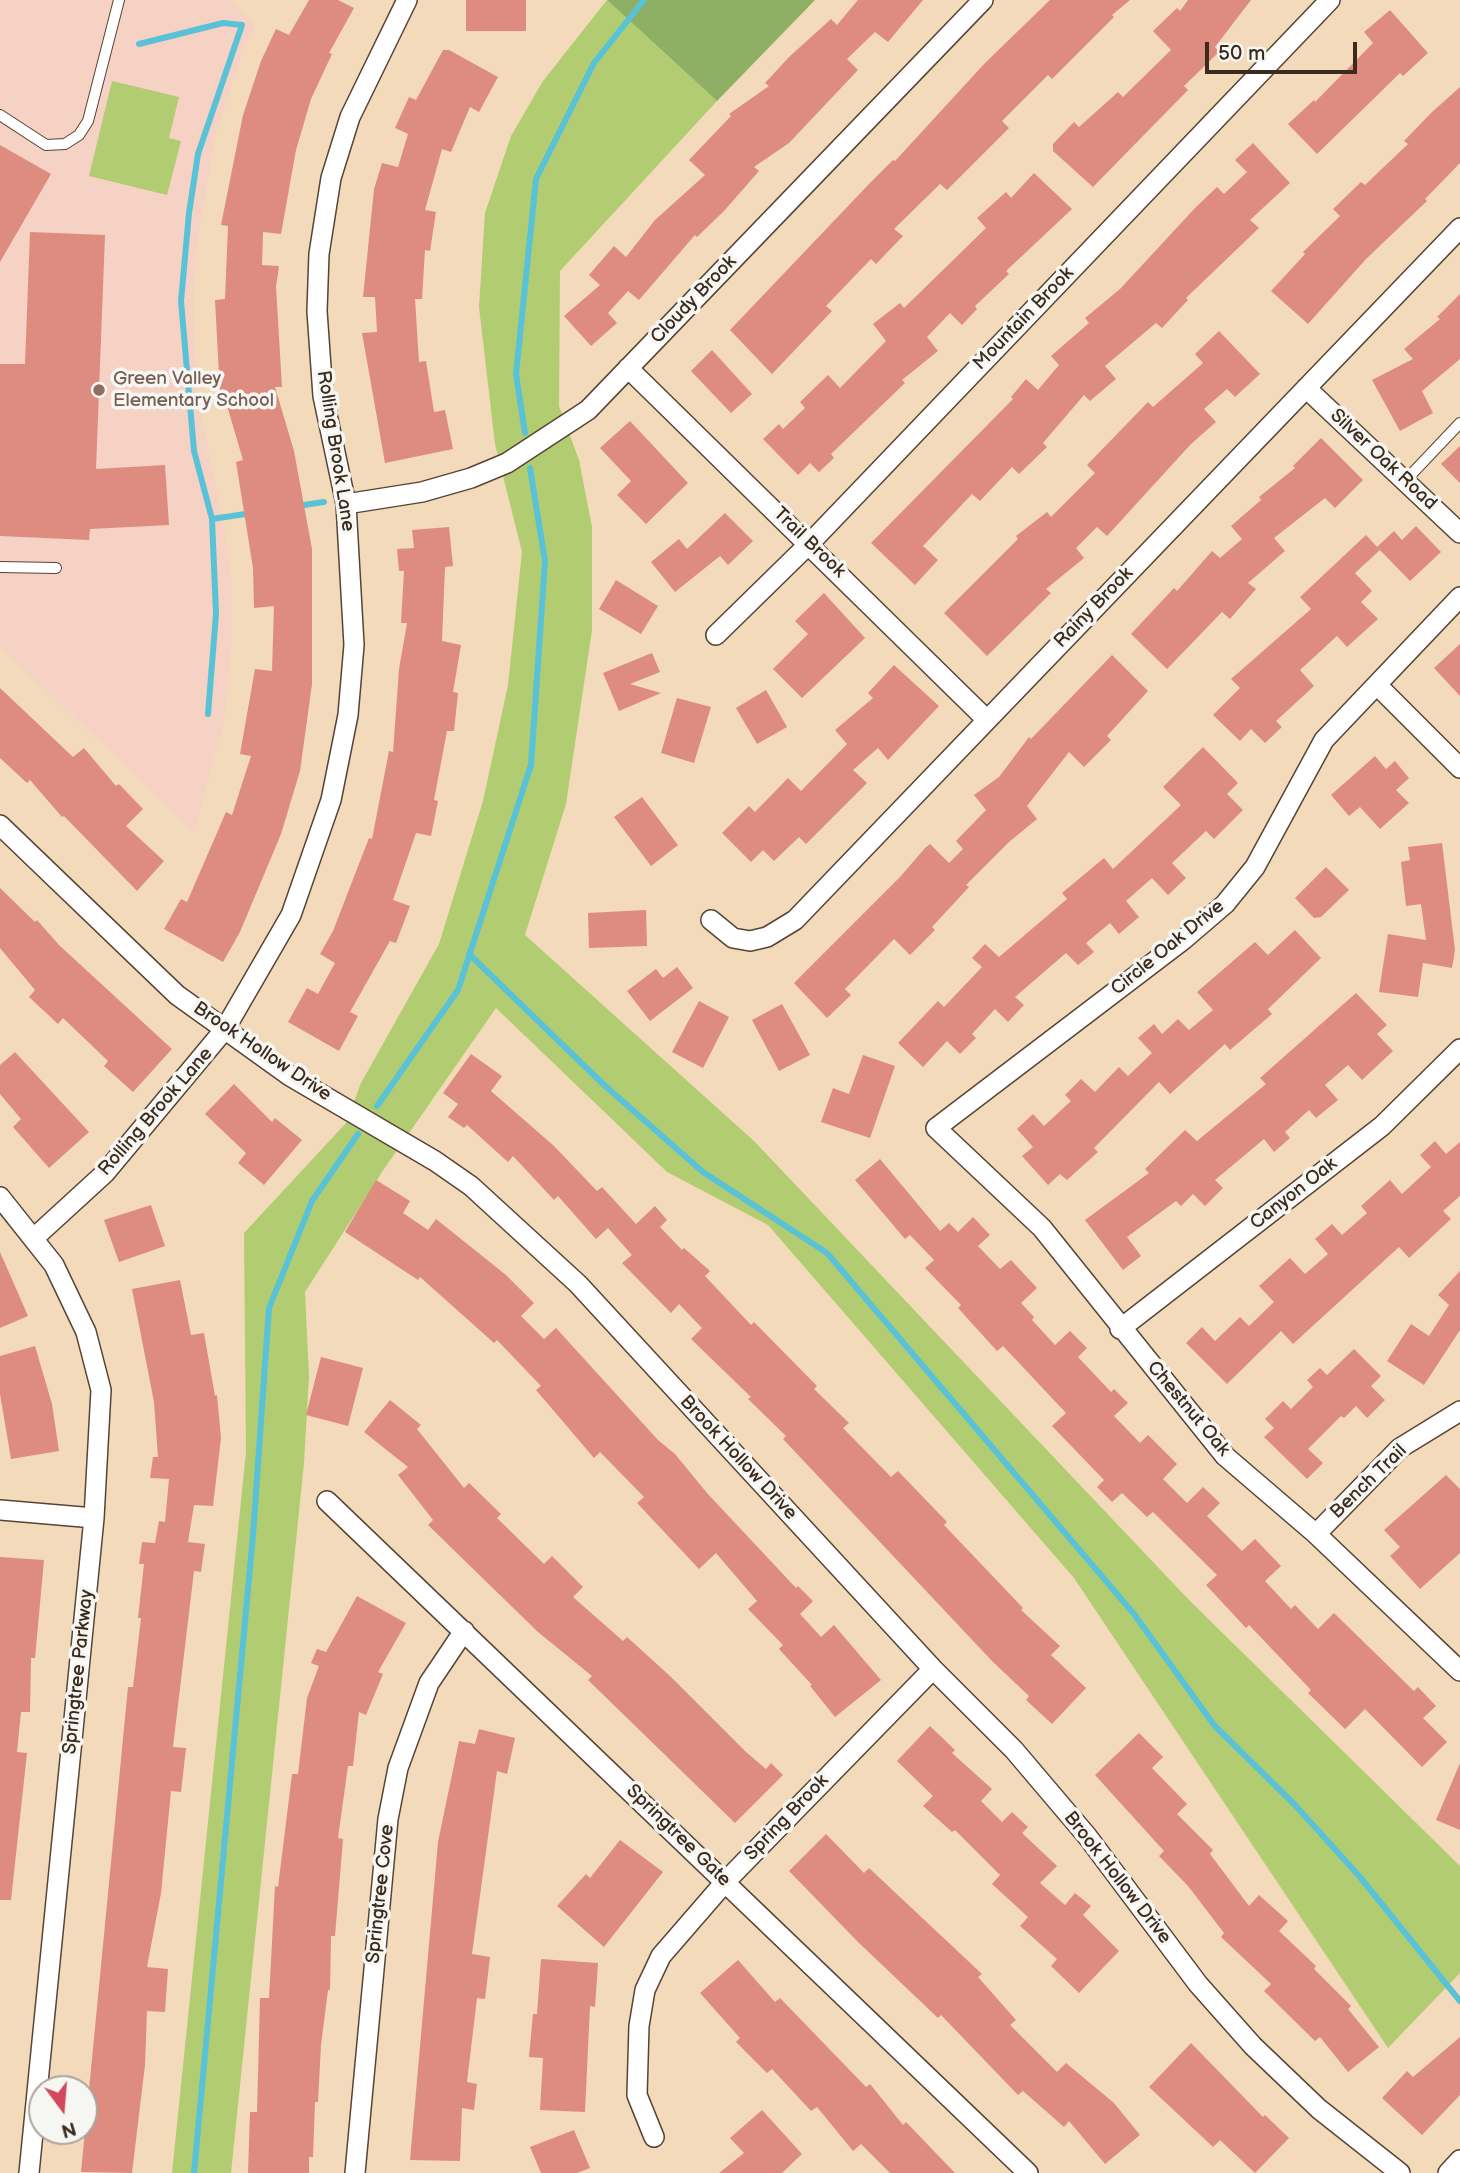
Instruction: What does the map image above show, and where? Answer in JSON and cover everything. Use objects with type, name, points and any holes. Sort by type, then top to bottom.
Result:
[{"type":"street","name":"Rolling Brook Lane","points":[[34,1238],[105,1173],[225,1029],[291,915],[331,800],[348,715],[354,645],[346,504],[323,396],[317,311],[319,254],[331,178],[350,117],[407,0]]},
{"type":"street","name":"Cloudy Brook","points":[[346,504],[422,492],[471,478],[507,463],[588,410],[983,0]]},
{"type":"street","name":"Mountain Brook","points":[[716,635],[810,543],[1330,0]]},
{"type":"street","name":"Rainy Brook","points":[[711,920],[733,938],[750,941],[767,937],[795,919],[1460,228]]},
{"type":"street","name":"Trail Brook","points":[[628,368],[810,543],[986,720]]},
{"type":"street","name":"Silver Oak Road","points":[[1306,388],[1460,533]]},
{"type":"street","name":"Circle Oak Drive","points":[[936,1128],[1183,940],[1225,904],[1255,867],[1324,740],[1460,597]]},
{"type":"street","points":[[1377,685],[1460,768]]},
{"type":"street","name":"Brook Hollow Drive","points":[[0,825],[177,995],[290,1076],[435,1161],[512,1221],[578,1284],[933,1669],[1014,1750],[1087,1836],[1198,1984],[1253,2046],[1319,2109],[1400,2173]]},
{"type":"street","name":"Canyon Oak","points":[[1120,1329],[1382,1126],[1460,1049]]},
{"type":"street","name":"Chestnut Oak","points":[[936,1128],[1042,1228],[1120,1329],[1225,1456],[1316,1535],[1460,1671]]},
{"type":"street","name":"Springtree Parkway","points":[[0,1197],[54,1265],[82,1322],[101,1390],[94,1518],[29,2173]]},
{"type":"street","name":"Bench Trail","points":[[1316,1535],[1400,1448],[1460,1411]]},
{"type":"street","name":"Springtree Gate","points":[[327,1501],[1028,2173]]},
{"type":"street","points":[[0,1510],[94,1518]]},
{"type":"street","name":"Springtree Cove","points":[[355,2173],[388,1819],[398,1768],[429,1683],[464,1631]]},
{"type":"street","name":"Spring Brook","points":[[654,2137],[637,2095],[639,2026],[645,1990],[661,1956],[726,1881],[933,1669]]},
{"type":"street","points":[[1448,2173],[1460,2160]]},
{"type":"lane","points":[[0,115],[46,145],[65,144],[79,135],[88,121],[119,0]]},
{"type":"lane","points":[[1405,481],[1460,422]]},
{"type":"lane","points":[[0,567],[56,568]]},
{"type":"shaded area","name":"Green Valley Elementary School","points":[[0,0],[230,0],[255,25],[240,60],[216,133],[197,243],[193,301],[195,362],[202,418],[225,532],[232,585],[232,636],[224,722],[194,833],[0,646]]},
{"type":"green space","points":[[607,0],[717,101],[560,271],[559,406],[579,460],[592,527],[592,630],[566,804],[525,935],[754,1141],[1190,1601],[1460,1866],[1460,1973],[1388,2048],[1074,1578],[768,1225],[667,1172],[496,1008],[384,1169],[305,1292],[309,1376],[304,1463],[231,2173],[172,2173],[246,1452],[244,1233],[346,1123],[361,1083],[439,944],[483,801],[508,685],[522,552],[495,444],[479,307],[485,213],[511,136],[543,81]]},
{"type":"green space","points":[[607,0],[815,0],[717,101]]},
{"type":"green space","points":[[112,81],[179,97],[169,138],[181,141],[167,195],[89,176]]},
{"type":"building","points":[[309,0],[338,0],[354,8],[329,53],[332,54],[311,99],[296,150],[281,234],[263,232],[262,265],[279,266],[276,287],[282,387],[275,387],[294,451],[312,549],[312,684],[300,771],[281,834],[240,932],[223,962],[164,929],[181,899],[187,902],[226,812],[232,815],[251,756],[240,754],[255,669],[272,671],[274,606],[254,608],[253,568],[236,462],[243,460],[223,392],[220,393],[215,300],[225,299],[228,226],[221,225],[243,115],[261,61],[276,29],[289,35]]},
{"type":"building","points":[[466,0],[526,0],[526,31],[466,31]]},
{"type":"building","points":[[858,0],[923,0],[888,42],[875,32],[847,59],[858,70],[789,143],[754,167],[759,171],[724,211],[697,237],[695,235],[639,300],[628,291],[608,313],[617,323],[591,346],[564,316],[600,285],[589,275],[614,246],[626,257],[655,220],[705,175],[689,160],[731,116],[729,114],[769,86],[765,83],[789,57],[831,19],[837,25]]},
{"type":"building","points":[[1050,0],[1130,0],[1112,15],[1114,17],[1052,79],[1048,75],[1002,121],[1009,128],[947,190],[940,184],[894,229],[903,236],[876,264],[871,259],[826,306],[832,311],[772,374],[730,330],[869,184],[895,161],[985,63]]},
{"type":"building","points":[[1188,0],[1251,0],[1215,47],[1219,52],[1184,86],[1188,90],[1093,187],[1053,151],[1053,144],[1074,122],[1079,127],[1118,92],[1123,97],[1171,50],[1153,31],[1177,8],[1180,11]]},
{"type":"building","points":[[1390,10],[1428,53],[1403,76],[1400,73],[1317,154],[1288,124],[1314,100],[1315,102],[1373,43],[1364,32]]},
{"type":"building","points":[[443,50],[449,50],[498,77],[479,112],[470,107],[451,152],[442,149],[425,210],[436,212],[430,251],[425,250],[422,299],[415,299],[419,362],[426,361],[434,412],[445,410],[453,449],[385,463],[362,333],[377,332],[375,297],[363,297],[374,189],[382,163],[398,167],[408,134],[395,128],[409,97],[416,100]]},
{"type":"building","points":[[1460,87],[1460,163],[1425,199],[1427,201],[1366,259],[1308,324],[1271,291],[1305,254],[1303,252],[1340,216],[1333,209],[1361,182],[1365,185],[1408,144],[1404,141]]},
{"type":"building","points":[[1253,143],[1290,183],[1250,220],[1259,228],[1186,298],[1188,300],[1162,328],[1156,323],[1105,366],[1116,379],[1090,401],[1084,395],[1043,443],[1047,447],[1019,474],[1012,467],[980,501],[972,494],[923,546],[938,560],[915,585],[871,543],[1013,399],[1011,397],[1026,379],[1038,390],[1059,365],[1051,356],[1089,323],[1085,318],[1120,289],[1195,208],[1217,187],[1224,194],[1247,172],[1235,160]]},
{"type":"building","points":[[0,145],[51,174],[0,262]]},
{"type":"building","points":[[1034,173],[1072,209],[1006,271],[1009,274],[975,306],[977,309],[962,325],[950,313],[927,337],[938,351],[902,380],[905,383],[831,454],[834,458],[819,472],[810,463],[798,475],[763,439],[779,424],[783,429],[805,408],[800,402],[828,375],[840,388],[886,341],[873,324],[900,303],[904,308],[986,228],[977,218],[1006,192],[1011,198]]},
{"type":"building","points":[[30,232],[105,235],[96,469],[165,465],[169,525],[90,529],[89,540],[0,536],[0,364],[25,364]]},
{"type":"building","points":[[1460,294],[1460,359],[1422,391],[1433,413],[1400,431],[1372,380],[1413,359],[1404,349],[1440,319],[1437,317]]},
{"type":"building","points":[[1219,331],[1260,374],[1235,397],[1227,389],[1204,409],[1216,422],[1191,444],[1107,536],[1097,527],[1076,548],[1084,558],[1046,589],[1051,593],[987,656],[944,613],[1018,539],[1016,536],[1047,512],[1051,517],[1095,473],[1087,465],[1148,402],[1153,407],[1203,363],[1195,354]]},
{"type":"building","points":[[712,350],[752,394],[731,413],[691,371]]},
{"type":"building","points":[[630,421],[688,483],[646,524],[617,495],[631,481],[600,448]]},
{"type":"building","points":[[1321,438],[1363,480],[1335,508],[1325,498],[1274,538],[1285,551],[1248,583],[1256,589],[1230,619],[1222,612],[1167,669],[1131,634],[1174,588],[1177,591],[1212,551],[1220,558],[1242,539],[1231,526],[1261,500],[1259,497],[1295,468],[1293,466]]},
{"type":"building","points":[[1460,446],[1460,483],[1441,464]]},
{"type":"building","points":[[725,513],[753,541],[728,565],[720,556],[675,592],[651,562],[679,539],[687,549]]},
{"type":"building","points":[[1416,526],[1441,552],[1410,581],[1377,547],[1394,531],[1402,540]]},
{"type":"building","points":[[449,527],[453,566],[445,567],[442,641],[461,645],[453,692],[458,693],[454,731],[447,731],[434,800],[438,801],[431,836],[416,833],[393,900],[410,906],[396,943],[390,941],[350,1012],[358,1016],[339,1051],[288,1022],[307,988],[318,994],[335,963],[320,954],[333,931],[369,838],[372,839],[389,751],[393,752],[399,669],[407,623],[401,623],[404,571],[399,571],[397,549],[414,548],[412,530]]},
{"type":"building","points":[[1366,535],[1380,550],[1355,573],[1372,591],[1361,602],[1378,619],[1347,647],[1337,636],[1300,670],[1314,686],[1276,721],[1282,727],[1265,743],[1251,729],[1240,741],[1213,715],[1240,688],[1231,679],[1311,609],[1300,597]]},
{"type":"building","points":[[616,580],[658,606],[641,634],[599,609]]},
{"type":"building","points":[[824,593],[865,638],[802,698],[773,669],[808,634],[795,621]]},
{"type":"building","points":[[1460,644],[1460,696],[1434,668]]},
{"type":"building","points":[[652,653],[660,672],[630,684],[661,693],[619,711],[603,673]]},
{"type":"building","points":[[1112,655],[1148,691],[1107,736],[1111,740],[1084,767],[1069,752],[1027,806],[1037,819],[1009,842],[966,885],[969,887],[932,927],[935,930],[910,955],[894,939],[845,989],[851,995],[827,1018],[794,983],[930,844],[949,863],[963,849],[956,841],[986,810],[974,795],[999,777],[1029,737],[1031,739]]},
{"type":"building","points":[[894,665],[939,706],[888,760],[878,748],[853,770],[867,783],[806,844],[799,837],[774,861],[763,850],[751,862],[722,833],[749,806],[755,812],[788,778],[801,791],[847,744],[835,730],[873,698],[868,693]]},
{"type":"building","points":[[0,688],[73,757],[84,748],[116,786],[119,784],[143,809],[126,826],[164,861],[137,891],[64,816],[62,817],[30,780],[27,783],[0,758]]},
{"type":"building","points":[[766,690],[787,727],[757,744],[736,708]]},
{"type":"building","points":[[677,698],[711,707],[694,763],[661,753]]},
{"type":"building","points":[[1203,747],[1238,783],[1227,794],[1243,810],[1214,839],[1206,831],[1172,863],[1186,878],[1168,895],[1152,878],[1126,901],[1139,917],[1119,934],[1110,923],[1086,943],[1094,952],[1078,965],[1066,953],[1015,997],[1024,1005],[1008,1022],[995,1009],[972,1034],[976,1038],[960,1054],[947,1041],[923,1067],[898,1043],[938,1001],[944,1007],[982,967],[972,958],[985,944],[999,957],[1067,899],[1062,893],[1104,858],[1113,869],[1181,805],[1163,787]]},
{"type":"building","points":[[1375,756],[1386,769],[1395,761],[1409,778],[1396,790],[1409,803],[1380,829],[1360,807],[1349,816],[1331,795]]},
{"type":"building","points":[[642,797],[678,845],[651,866],[614,817]]},
{"type":"building","points":[[1442,843],[1455,950],[1452,968],[1423,963],[1418,997],[1379,992],[1388,934],[1426,940],[1421,904],[1406,906],[1401,862],[1410,860],[1408,847]]},
{"type":"building","points":[[1326,867],[1349,890],[1321,917],[1314,918],[1295,898]]},
{"type":"building","points":[[0,888],[172,1049],[133,1092],[104,1066],[108,1061],[63,1018],[58,1024],[29,997],[35,990],[0,948]]},
{"type":"building","points":[[646,910],[647,946],[589,948],[588,913]]},
{"type":"building","points":[[1295,930],[1321,958],[1268,1009],[1272,1014],[1230,1050],[1225,1044],[1170,1094],[1159,1082],[1094,1148],[1098,1152],[1067,1180],[1060,1174],[1048,1185],[1022,1156],[1033,1147],[1017,1129],[1033,1114],[1044,1126],[1071,1101],[1065,1095],[1081,1079],[1095,1092],[1119,1067],[1128,1076],[1152,1053],[1138,1038],[1154,1024],[1162,1034],[1178,1019],[1189,1030],[1213,1010],[1197,992],[1255,942],[1268,955]]},
{"type":"building","points":[[677,967],[693,988],[650,1021],[627,991],[656,969],[663,978]]},
{"type":"building","points":[[1356,993],[1387,1025],[1377,1034],[1393,1051],[1362,1080],[1348,1065],[1325,1085],[1338,1100],[1316,1118],[1309,1110],[1285,1132],[1290,1138],[1274,1152],[1264,1139],[1215,1180],[1223,1188],[1205,1206],[1193,1194],[1181,1206],[1176,1201],[1127,1237],[1141,1256],[1123,1270],[1085,1220],[1149,1173],[1145,1169],[1185,1130],[1197,1141],[1266,1084],[1260,1078]]},
{"type":"building","points":[[699,1001],[729,1017],[703,1068],[672,1052]]},
{"type":"building","points":[[782,1004],[810,1055],[779,1071],[752,1020]]},
{"type":"building","points":[[15,1052],[89,1132],[49,1168],[13,1127],[21,1119],[0,1094],[0,1065]]},
{"type":"building","points":[[471,1054],[502,1076],[491,1091],[554,1146],[597,1191],[602,1187],[636,1224],[655,1206],[667,1220],[660,1227],[682,1250],[684,1248],[710,1271],[705,1276],[751,1325],[754,1322],[817,1386],[814,1389],[849,1423],[843,1428],[891,1477],[898,1471],[947,1522],[944,1525],[1023,1608],[1021,1610],[1060,1646],[1051,1655],[1086,1688],[1052,1724],[1026,1700],[1029,1696],[992,1661],[783,1439],[786,1436],[748,1399],[751,1397],[691,1339],[702,1328],[679,1304],[671,1313],[622,1263],[632,1255],[608,1228],[596,1239],[558,1196],[554,1200],[513,1156],[508,1162],[467,1125],[464,1128],[448,1117],[458,1104],[443,1093]]},
{"type":"building","points":[[863,1055],[895,1066],[870,1138],[821,1122],[833,1088],[849,1094]]},
{"type":"building","points":[[234,1084],[272,1122],[275,1118],[302,1140],[264,1185],[238,1163],[246,1153],[205,1114]]},
{"type":"building","points":[[1435,1141],[1446,1154],[1460,1142],[1460,1196],[1443,1211],[1451,1219],[1409,1258],[1399,1247],[1293,1344],[1281,1331],[1227,1384],[1186,1343],[1202,1327],[1215,1341],[1240,1317],[1249,1326],[1274,1302],[1259,1286],[1290,1258],[1305,1274],[1328,1254],[1315,1239],[1332,1224],[1342,1235],[1367,1213],[1361,1206],[1390,1180],[1402,1194],[1431,1167],[1420,1155]]},
{"type":"building","points":[[880,1159],[940,1231],[949,1223],[958,1232],[973,1217],[990,1235],[978,1246],[1000,1269],[1011,1260],[1037,1288],[1021,1303],[1034,1317],[1032,1320],[1055,1345],[1070,1331],[1087,1348],[1078,1357],[1111,1392],[1114,1389],[1128,1403],[1114,1416],[1140,1443],[1148,1435],[1177,1464],[1163,1479],[1187,1503],[1203,1487],[1220,1503],[1207,1516],[1242,1551],[1255,1539],[1281,1566],[1265,1581],[1291,1609],[1295,1605],[1318,1629],[1334,1613],[1414,1691],[1418,1687],[1436,1706],[1423,1718],[1447,1742],[1422,1767],[1365,1709],[1345,1729],[1308,1693],[1311,1690],[1249,1625],[1246,1628],[1206,1585],[1217,1575],[1153,1512],[1147,1517],[1122,1493],[1112,1502],[1097,1487],[1104,1480],[1052,1426],[1066,1413],[1003,1346],[997,1351],[958,1308],[961,1305],[925,1268],[934,1260],[910,1235],[905,1239],[855,1180]]},
{"type":"building","points":[[376,1180],[410,1201],[403,1213],[428,1230],[436,1219],[506,1275],[534,1303],[521,1316],[544,1339],[556,1328],[796,1588],[798,1586],[813,1601],[800,1614],[821,1637],[834,1625],[881,1680],[835,1717],[810,1686],[812,1685],[779,1649],[783,1645],[748,1609],[757,1601],[716,1553],[699,1569],[637,1503],[644,1497],[600,1452],[594,1458],[536,1390],[541,1386],[497,1340],[494,1343],[420,1277],[418,1280],[345,1232]]},
{"type":"building","points":[[151,1205],[165,1246],[119,1262],[104,1220]]},
{"type":"building","points":[[0,1252],[28,1316],[0,1328]]},
{"type":"building","points":[[1460,1271],[1460,1330],[1424,1385],[1387,1361],[1411,1324],[1429,1336],[1449,1305],[1438,1295]]},
{"type":"building","points":[[180,1280],[191,1335],[204,1333],[215,1396],[217,1395],[221,1438],[213,1506],[194,1505],[188,1542],[205,1544],[201,1572],[194,1571],[173,1747],[186,1748],[181,1792],[171,1791],[161,1893],[147,1967],[168,1969],[165,2012],[147,2011],[145,2065],[132,2173],[81,2172],[84,2145],[98,2145],[98,2075],[90,2075],[128,1687],[133,1687],[141,1618],[138,1618],[144,1564],[139,1564],[142,1542],[155,1543],[159,1521],[165,1522],[169,1479],[150,1478],[153,1457],[158,1457],[154,1402],[132,1289]]},
{"type":"building","points":[[35,1346],[52,1404],[59,1451],[11,1459],[0,1394],[0,1356]]},
{"type":"building","points":[[1354,1349],[1381,1376],[1371,1386],[1385,1400],[1367,1418],[1356,1406],[1344,1418],[1341,1416],[1308,1449],[1323,1463],[1307,1479],[1264,1437],[1274,1428],[1265,1419],[1283,1401],[1291,1409],[1313,1387],[1307,1380],[1320,1368],[1327,1375]]},
{"type":"building","points":[[321,1357],[363,1368],[348,1426],[306,1415]]},
{"type":"building","points":[[390,1400],[421,1425],[417,1429],[464,1488],[469,1483],[501,1514],[497,1518],[544,1564],[552,1556],[583,1587],[573,1597],[623,1641],[627,1637],[766,1769],[771,1763],[783,1775],[735,1823],[588,1680],[592,1676],[538,1632],[428,1525],[433,1520],[398,1475],[408,1467],[364,1432]]},
{"type":"building","points":[[1446,1475],[1460,1489],[1460,1553],[1420,1589],[1390,1556],[1400,1547],[1384,1530]]},
{"type":"building","points":[[0,1557],[44,1560],[35,1658],[31,1658],[30,1712],[21,1712],[17,1752],[27,1753],[11,1900],[0,1900]]},
{"type":"building","points":[[357,1596],[406,1623],[378,1672],[383,1674],[366,1715],[359,1712],[353,1766],[348,1766],[338,1838],[343,1839],[335,1936],[331,1936],[330,1990],[321,2045],[318,2102],[315,2102],[313,2157],[309,2157],[309,2173],[248,2173],[250,2112],[257,2112],[260,1998],[269,1998],[275,1886],[278,1887],[292,1774],[298,1774],[307,1698],[319,1666],[311,1663],[317,1649],[326,1652]]},
{"type":"building","points":[[930,1726],[955,1750],[952,1753],[992,1789],[981,1801],[1002,1822],[1012,1812],[1028,1827],[1022,1833],[1057,1866],[1040,1883],[1065,1905],[1075,1893],[1091,1906],[1083,1915],[1119,1951],[1079,1993],[1051,1966],[1057,1959],[1020,1926],[1028,1917],[992,1884],[1000,1875],[955,1830],[952,1832],[923,1806],[933,1796],[897,1761]]},
{"type":"building","points":[[479,1729],[515,1738],[507,1774],[497,1771],[472,1954],[490,1957],[485,1999],[477,1998],[467,2082],[477,2084],[474,2110],[462,2108],[460,2161],[410,2160],[438,1842],[459,1741],[475,1744]]},
{"type":"building","points":[[1139,1733],[1163,1757],[1152,1768],[1187,1804],[1177,1814],[1213,1850],[1210,1854],[1249,1906],[1259,1895],[1288,1921],[1279,1931],[1316,1966],[1314,1969],[1351,2006],[1348,2009],[1379,2047],[1348,2072],[1320,2037],[1315,2041],[1264,1991],[1271,1984],[1221,1937],[1224,1933],[1188,1886],[1159,1856],[1164,1851],[1095,1775]]},
{"type":"building","points":[[1460,1763],[1460,1830],[1436,1820]]},
{"type":"building","points":[[826,1834],[864,1873],[869,1868],[982,1974],[978,1977],[1016,2020],[1010,2025],[1057,2072],[1066,2063],[1114,2103],[1140,2135],[1105,2164],[1069,2121],[1064,2127],[1023,2091],[1018,2095],[941,2015],[938,2018],[858,1942],[789,1871]]},
{"type":"building","points":[[620,1840],[663,1872],[604,1947],[557,1906],[586,1874],[590,1878]]},
{"type":"building","points":[[541,1959],[598,1963],[595,2007],[590,2006],[585,2112],[540,2110],[543,2058],[529,2057],[533,2014],[537,2014]]},
{"type":"building","points":[[738,1960],[775,2002],[780,1998],[866,2087],[870,2084],[903,2125],[906,2122],[955,2173],[890,2173],[861,2144],[853,2151],[817,2107],[811,2111],[772,2069],[767,2073],[736,2042],[740,2038],[700,1993]]},
{"type":"building","points":[[1460,2037],[1460,2095],[1422,2135],[1382,2098],[1407,2071],[1413,2077]]},
{"type":"building","points":[[1191,2043],[1263,2117],[1265,2115],[1289,2138],[1255,2173],[1220,2140],[1213,2147],[1149,2087]]},
{"type":"building","points":[[762,2110],[802,2154],[782,2173],[719,2173],[744,2153],[730,2138]]},
{"type":"building","points":[[574,2130],[590,2168],[577,2173],[541,2173],[530,2147]]},
{"type":"waterway","points":[[525,433],[516,374],[536,179],[594,63],[644,0]]},
{"type":"waterway","points":[[139,44],[223,23],[242,25],[198,154],[189,213],[181,301],[194,451],[212,519],[216,614],[208,714]]},
{"type":"waterway","points":[[377,1106],[458,990],[531,765],[545,561],[530,468]]},
{"type":"waterway","points":[[297,506],[324,502]]},
{"type":"waterway","points":[[212,519],[252,513]]},
{"type":"waterway","points":[[469,954],[603,1084],[703,1172],[827,1253],[1134,1614],[1214,1725],[1295,1805],[1360,1877],[1460,2001]]},
{"type":"waterway","points":[[194,2173],[253,1535],[269,1308],[312,1201],[358,1134]]},
{"type":"place","name":"Green Valley Elementary School","points":[[99,390]]}]
